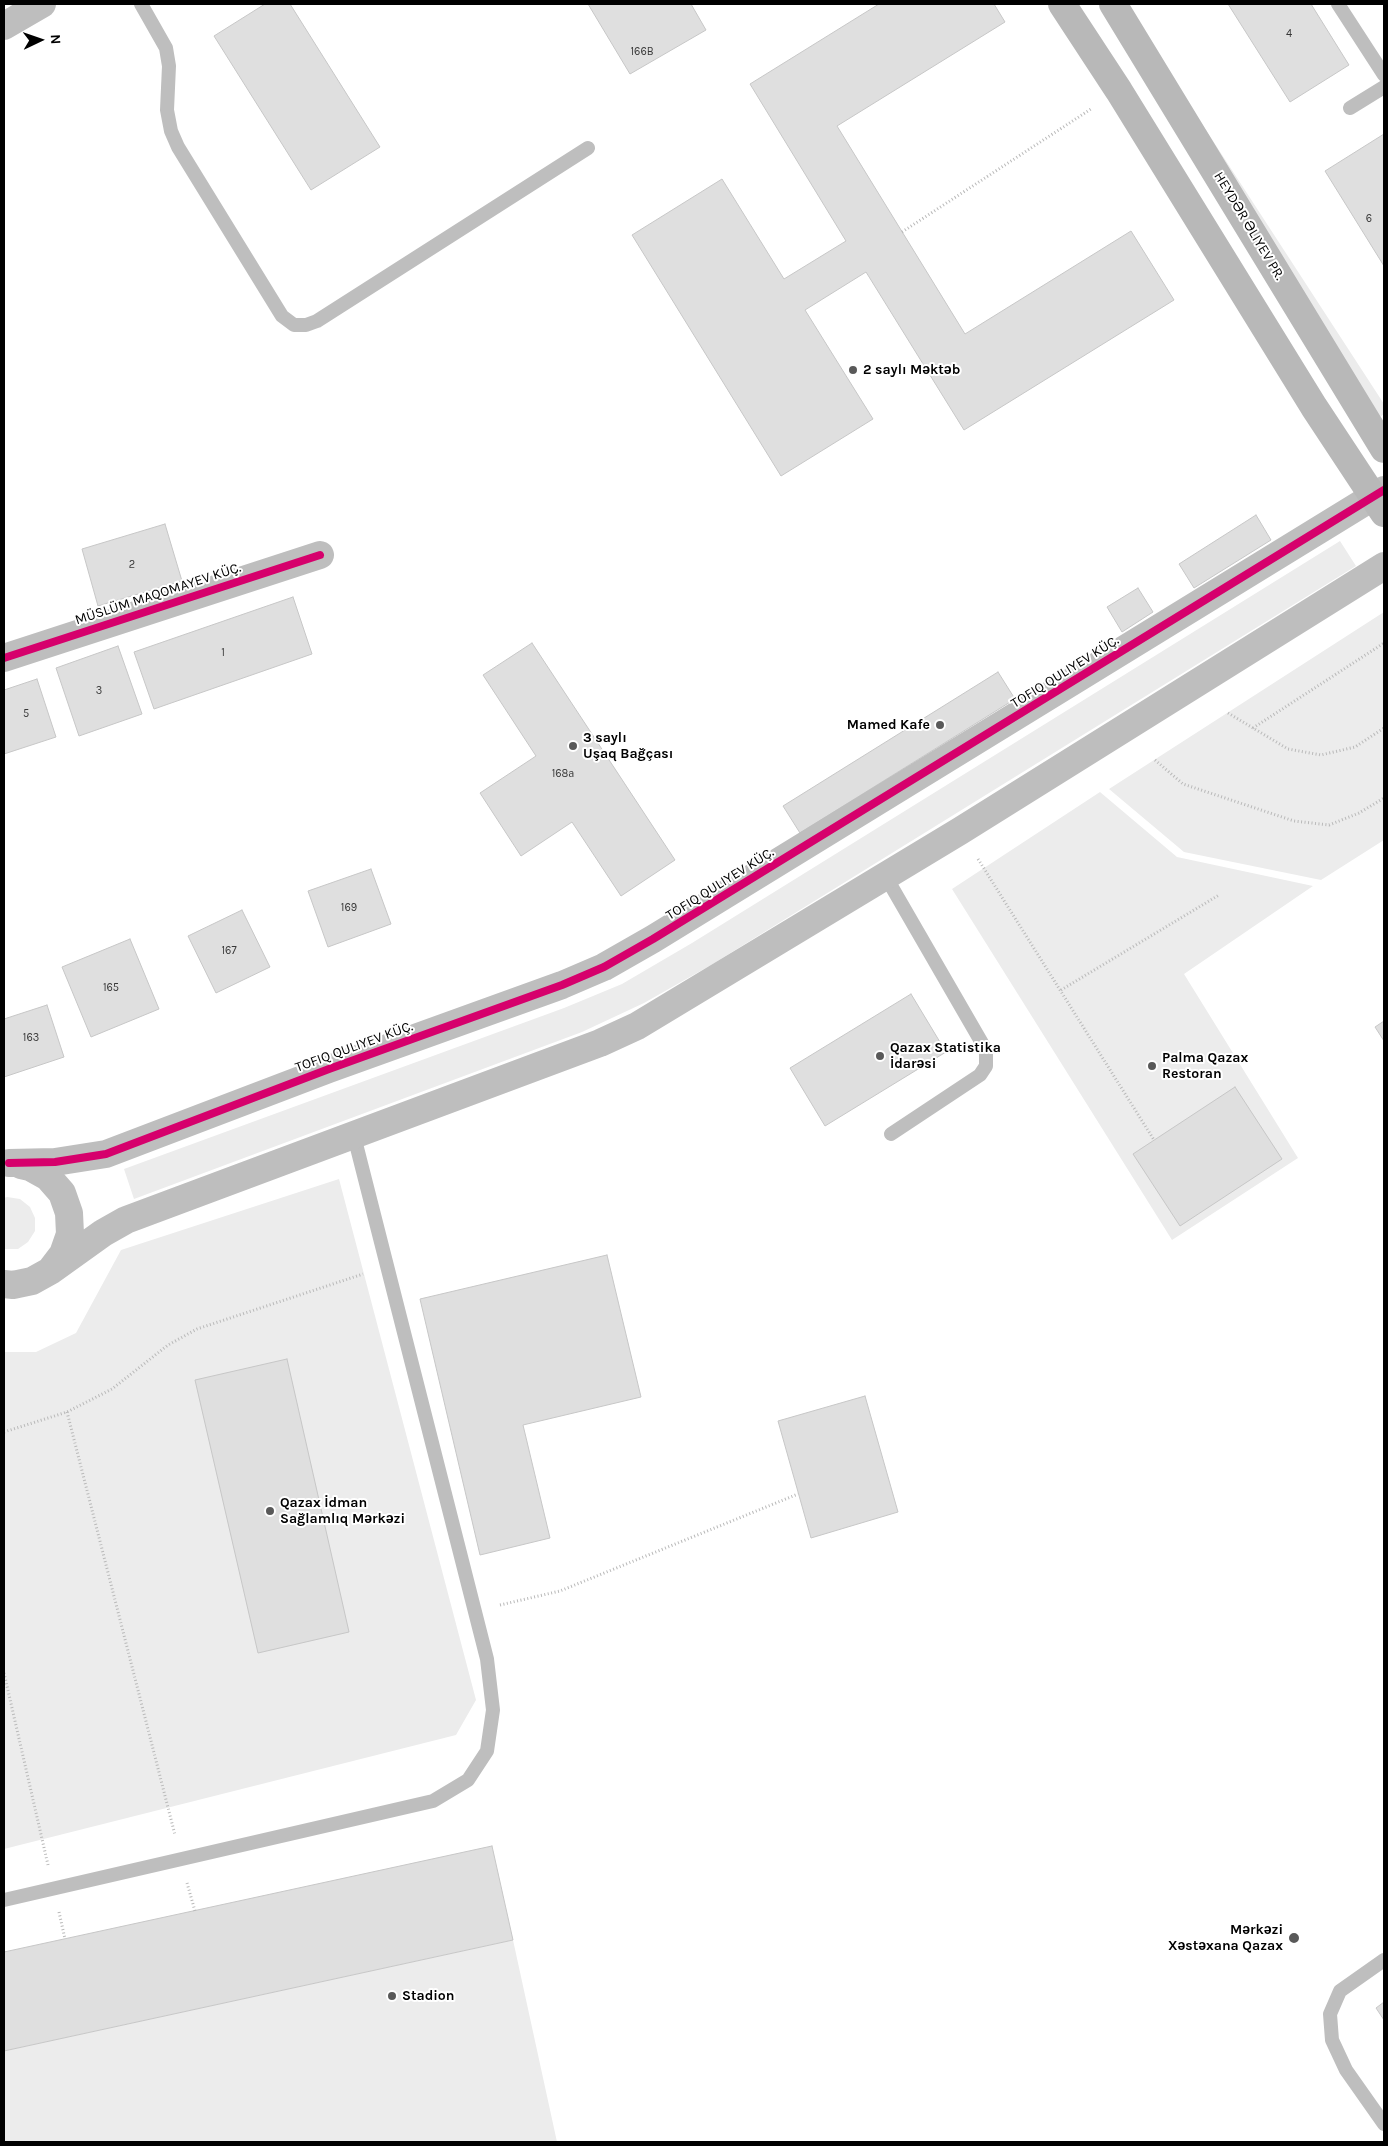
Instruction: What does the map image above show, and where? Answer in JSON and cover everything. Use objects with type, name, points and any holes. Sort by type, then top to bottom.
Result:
[{"type":"main road","points":[[1062,4],[1119,91],[1314,407],[1381,500]]},
{"type":"main road","name":"HEYDƏR ƏLIYEV PR.","points":[[1113,4],[1384,449]]},
{"type":"street","points":[[4,26],[42,4]]},
{"type":"street","name":"TOFIQ QULIYEV KÜÇ.","points":[[6,1164],[55,1162],[106,1154],[329,1069],[562,985],[604,967],[1381,500]]},
{"type":"street","name":"MÜSLÜM MAQOMAYEV KÜÇ.","points":[[4,658],[320,555]]},
{"type":"street","points":[[7,1285],[32,1281],[102,1233],[126,1220],[600,1043],[637,1026],[960,831],[1384,566]]},
{"type":"street","points":[[6,1164],[30,1167],[48,1177],[62,1193],[69,1213],[70,1234],[63,1254],[50,1270]]},
{"type":"lane","points":[[141,4],[166,48],[169,66],[167,110],[171,131],[178,147],[282,316],[294,325],[306,325],[317,321],[588,148]]},
{"type":"lane","points":[[1338,4],[1384,75]]},
{"type":"lane","points":[[1350,108],[1384,87]]},
{"type":"lane","points":[[886,876],[986,1050],[986,1066],[980,1075],[891,1134]]},
{"type":"lane","points":[[4,1900],[433,1801],[468,1780],[487,1751],[493,1710],[487,1658],[354,1136]]},
{"type":"lane","points":[[1384,1960],[1340,1991],[1330,2014],[1332,2040],[1346,2070],[1384,2124]]},
{"type":"path","points":[[902,232],[1119,91]]},
{"type":"path","points":[[1253,728],[1384,643]]},
{"type":"path","points":[[1228,713],[1288,749],[1321,755],[1355,747],[1384,728]]},
{"type":"path","points":[[1154,760],[1182,784],[1294,821],[1328,824],[1359,814],[1384,798]]},
{"type":"path","points":[[960,831],[1154,1140]]},
{"type":"path","points":[[1061,990],[1219,894]]},
{"type":"path","points":[[4,1432],[67,1412],[112,1389],[168,1345],[197,1329],[387,1267]]},
{"type":"path","points":[[67,1412],[194,1911]]},
{"type":"path","points":[[475,1611],[560,1591],[798,1494]]},
{"type":"path","points":[[4,1673],[65,1939]]},
{"type":"shaded area","points":[[1124,4],[1384,404],[1384,414],[1377,419]]},
{"type":"shaded area","points":[[1340,541],[1356,566],[711,965],[644,1003],[582,1032],[134,1199],[124,1169],[564,1008],[622,984],[692,943]]},
{"type":"shaded area","points":[[1384,612],[1384,840],[1321,880],[1184,852],[1109,789]]},
{"type":"shaded area","name":"Palma Qazax Restoran","points":[[1100,792],[1177,857],[1313,886],[1184,974],[1298,1158],[1172,1240],[952,889]]},
{"type":"shaded area","points":[[339,1179],[476,1700],[456,1735],[4,1849],[4,1352],[36,1352],[76,1333],[121,1250]]},
{"type":"shaded area","points":[[4,1198],[20,1199],[30,1207],[35,1218],[35,1231],[28,1242],[18,1249],[4,1249]]},
{"type":"shaded area","name":"Stadion","points":[[513,1940],[557,2142],[4,2142],[4,2051]]},
{"type":"building","points":[[265,4],[290,4],[380,147],[311,190],[214,36]]},
{"type":"building","points":[[588,4],[691,4],[706,30],[630,74]]},
{"type":"building","points":[[879,4],[994,4],[1005,22],[837,126],[965,334],[1131,231],[1174,300],[964,430],[866,272],[805,310],[873,419],[781,476],[632,235],[722,179],[784,279],[846,241],[750,84]]},
{"type":"building","points":[[1228,4],[1311,4],[1349,65],[1290,102]]},
{"type":"building","points":[[1384,134],[1384,266],[1325,171]]},
{"type":"building","points":[[1256,515],[1271,540],[1194,588],[1179,564]]},
{"type":"building","points":[[165,524],[182,581],[98,606],[82,549]]},
{"type":"building","points":[[1138,588],[1153,612],[1122,632],[1107,607]]},
{"type":"building","points":[[293,597],[312,654],[154,709],[134,652]]},
{"type":"building","points":[[532,643],[675,860],[621,896],[572,822],[521,856],[480,793],[536,756],[483,675]]},
{"type":"building","points":[[118,646],[142,714],[79,736],[56,668]]},
{"type":"building","points":[[998,672],[1015,699],[800,833],[783,806]]},
{"type":"building","points":[[37,679],[56,737],[4,754],[4,690]]},
{"type":"building","points":[[371,869],[391,924],[328,947],[308,891]]},
{"type":"building","points":[[242,910],[270,967],[216,993],[188,936]]},
{"type":"building","points":[[130,939],[159,1009],[91,1037],[62,967]]},
{"type":"building","points":[[911,994],[946,1052],[825,1126],[790,1068]]},
{"type":"building","points":[[47,1005],[64,1057],[4,1077],[4,1019]]},
{"type":"building","points":[[1384,1021],[1384,1041],[1375,1027]]},
{"type":"building","points":[[1235,1087],[1282,1159],[1180,1226],[1133,1154]]},
{"type":"building","points":[[607,1255],[641,1397],[523,1425],[550,1538],[480,1555],[420,1299]]},
{"type":"building","points":[[287,1359],[349,1632],[258,1653],[195,1380]]},
{"type":"building","points":[[865,1396],[898,1512],[811,1538],[778,1421]]},
{"type":"building","points":[[492,1846],[513,1940],[4,2051],[4,1952]]},
{"type":"building","points":[[1384,2002],[1384,2020],[1376,2008]]},
{"type":"cycle path","points":[[9,1163],[55,1162],[106,1154],[329,1069],[562,985],[604,967],[653,939],[1384,490]]},
{"type":"cycle path","points":[[4,658],[320,555]]},
{"type":"place","name":"2 saylı Məktəb","points":[[853,370]]},
{"type":"place","name":"Mamed Kafe","points":[[940,725]]},
{"type":"place","name":"3 saylı Uşaq Bağçası","points":[[573,746]]},
{"type":"place","name":"Qazax Statistika İdarəsi","points":[[880,1056]]},
{"type":"place","name":"Palma Qazax Restoran","points":[[1152,1066]]},
{"type":"place","name":"Qazax İdman Sağlamlıq Mərkəzi","points":[[270,1511]]},
{"type":"place","name":"Mərkəzi Xəstəxana Qazax","points":[[1294,1938]]},
{"type":"place","name":"Stadion","points":[[392,1996]]}]
